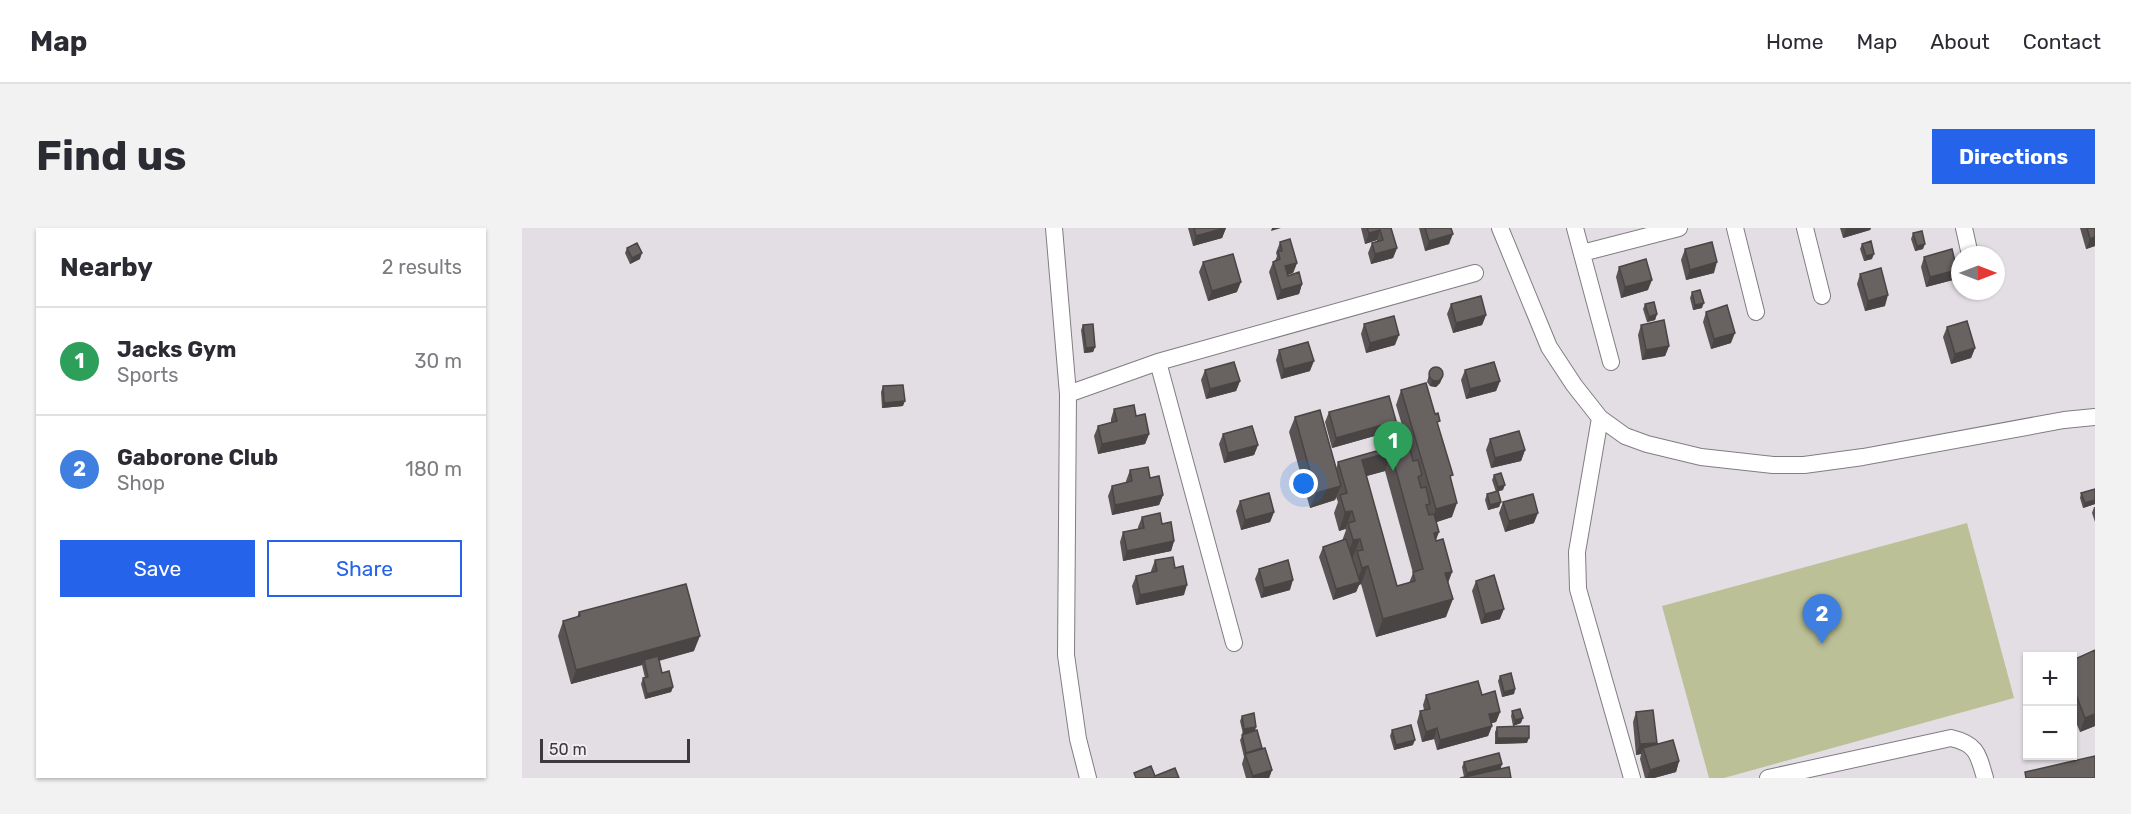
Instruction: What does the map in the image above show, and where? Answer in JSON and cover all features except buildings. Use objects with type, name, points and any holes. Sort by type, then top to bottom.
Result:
[{"type":"street","points":[[1054,228],[1068,394],[1066,656],[1078,739],[1088,778]]},
{"type":"street","points":[[1500,228],[1549,347],[1600,418],[1625,436],[1676,453],[1773,465],[1804,465],[1863,458],[2064,420],[2095,417]]},
{"type":"street","points":[[1575,228],[1611,362]]},
{"type":"street","points":[[1582,253],[1679,228]]},
{"type":"street","points":[[1735,228],[1756,312]]},
{"type":"street","points":[[1805,228],[1822,296]]},
{"type":"street","points":[[1964,228],[1968,246]]},
{"type":"street","points":[[1068,394],[1158,362],[1475,273]]},
{"type":"street","points":[[1158,362],[1234,643]]},
{"type":"street","points":[[1600,418],[1577,552],[1578,589],[1632,778]]},
{"type":"street","points":[[1768,778],[1951,738],[1965,741],[1977,752],[1985,778]]},
{"type":"green space","points":[[1967,523],[2014,698],[1724,778],[1709,778],[1662,606]]},
{"type":"place","name":"Jacks Gym","points":[[1393,471]]},
{"type":"place","name":"Gaborone Club","points":[[1822,644]]}]
